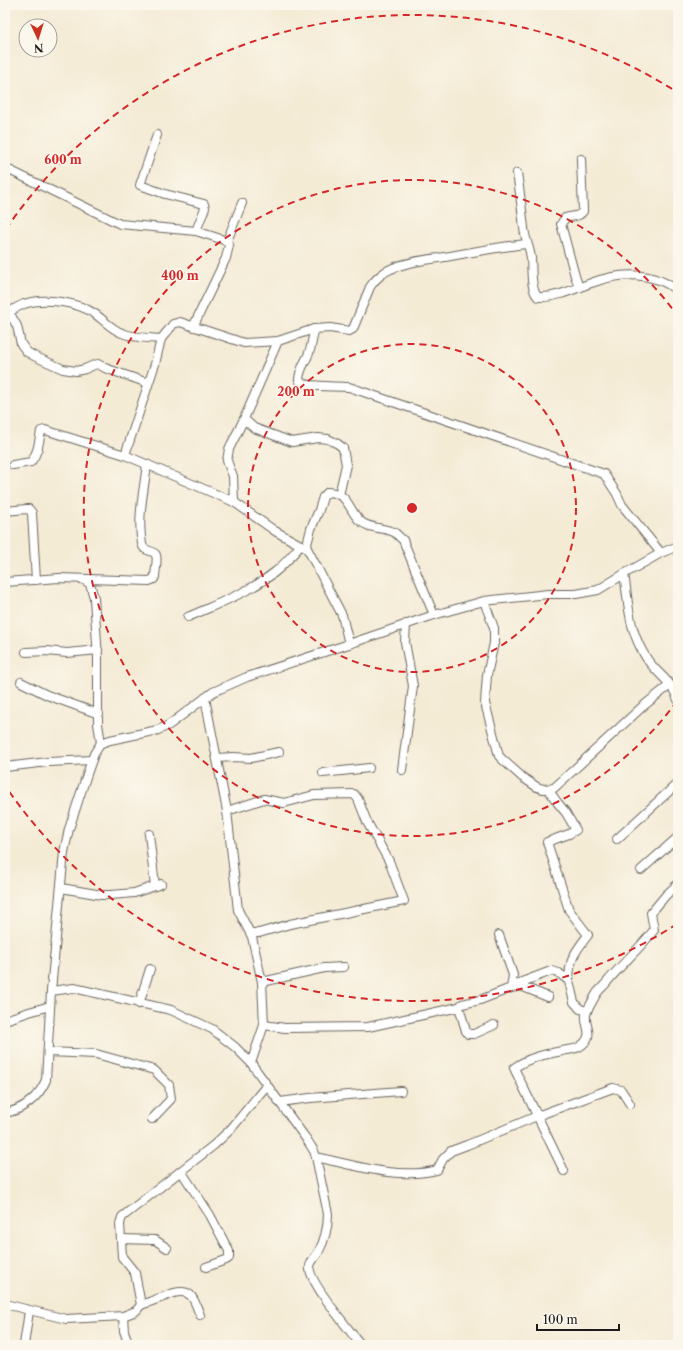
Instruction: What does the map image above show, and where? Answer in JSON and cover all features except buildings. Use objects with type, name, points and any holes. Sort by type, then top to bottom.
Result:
[{"type":"street","points":[[157,135],[140,184],[165,194],[204,204],[205,208],[196,231]]},
{"type":"street","points":[[579,288],[561,224],[565,218],[582,214],[583,211],[581,159]]},
{"type":"street","points":[[5,168],[120,224],[196,231],[227,241]]},
{"type":"street","points":[[517,173],[533,282],[536,295],[538,297],[570,291],[604,278],[638,274],[651,276],[678,291]]},
{"type":"street","points":[[193,326],[226,258],[229,245],[227,241],[242,203]]},
{"type":"street","points":[[126,455],[148,382],[155,364],[161,339],[168,329],[177,322],[244,343],[278,341],[314,329],[330,328],[349,331],[353,328],[370,287],[379,277],[393,269],[424,260],[493,248],[527,244]]},
{"type":"street","points":[[148,382],[98,364],[76,371],[55,367],[23,348],[17,326],[7,313],[21,305],[32,302],[59,302],[74,304],[95,314],[112,328],[123,334],[161,339]]},
{"type":"street","points":[[314,329],[310,348],[300,371],[299,380],[302,384],[314,386],[349,387],[604,474],[630,516],[662,553]]},
{"type":"street","points":[[234,502],[233,476],[227,462],[227,456],[278,341]]},
{"type":"street","points":[[244,418],[254,428],[292,442],[318,438],[328,439],[343,448],[346,465],[340,495]]},
{"type":"street","points":[[13,465],[31,462],[35,457],[41,431],[45,430],[126,455],[234,502],[275,531],[303,546],[318,569],[342,615],[349,644]]},
{"type":"street","points":[[5,582],[82,579],[149,581],[155,578],[155,554],[145,550],[142,544],[142,513],[147,464]]},
{"type":"street","points":[[188,617],[266,579],[276,571],[303,546],[320,510],[323,497],[328,492],[340,495],[344,498],[359,520],[374,528],[395,533],[403,540],[434,615]]},
{"type":"street","points":[[5,511],[29,509],[32,513],[36,580]]},
{"type":"street","points":[[5,1113],[17,1111],[22,1107],[43,1089],[46,1080],[51,990],[64,852],[69,828],[92,760],[97,748],[101,744],[110,740],[158,730],[169,725],[219,689],[247,677],[434,615],[484,601],[534,595],[576,594],[598,590],[662,553],[678,546]]},
{"type":"street","points":[[624,574],[630,620],[635,636],[647,659],[667,680],[677,695],[678,700]]},
{"type":"street","points":[[82,579],[89,583],[94,598],[98,650],[101,744]]},
{"type":"street","points":[[484,601],[494,628],[494,643],[487,675],[485,703],[499,756],[506,764],[531,784],[543,789],[554,788],[642,707],[670,685]]},
{"type":"street","points":[[402,770],[413,686],[405,642],[406,624]]},
{"type":"street","points":[[26,652],[47,651],[66,653],[98,650]]},
{"type":"street","points":[[21,682],[47,695],[99,714]]},
{"type":"street","points":[[205,698],[226,811],[238,910],[254,943],[262,982],[264,1025],[251,1063]]},
{"type":"street","points":[[217,758],[251,758],[279,752]]},
{"type":"street","points":[[5,767],[48,762],[92,760]]},
{"type":"street","points":[[323,773],[369,768]]},
{"type":"street","points":[[617,839],[678,783]]},
{"type":"street","points":[[548,789],[566,813],[576,830],[547,842],[568,910],[588,935],[575,952],[569,967],[569,981],[574,1002],[580,1009],[587,1011]]},
{"type":"street","points":[[226,811],[264,799],[284,803],[314,795],[354,794],[358,799],[367,822],[389,861],[404,901],[250,933]]},
{"type":"street","points":[[61,888],[102,895],[111,895],[134,893],[158,885],[149,834]]},
{"type":"street","points":[[641,870],[678,836]]},
{"type":"street","points":[[564,1171],[514,1068],[521,1062],[552,1053],[576,1050],[587,1040],[589,1034],[585,1019],[587,1011],[597,992],[642,945],[654,930],[651,913],[666,895],[678,884]]},
{"type":"street","points":[[321,915],[337,910],[354,908],[375,909]]},
{"type":"street","points":[[498,935],[513,975],[511,988]]},
{"type":"street","points":[[262,982],[324,968],[344,967]]},
{"type":"street","points":[[139,1004],[150,969]]},
{"type":"street","points":[[264,1025],[285,1028],[368,1027],[460,1007],[462,1004],[480,1000],[551,971],[559,973],[569,981]]},
{"type":"street","points":[[511,988],[521,986],[548,997]]},
{"type":"street","points":[[51,990],[74,988],[139,1004],[172,1010],[212,1029],[235,1047],[251,1063],[307,1140],[316,1157],[328,1214],[328,1224],[325,1240],[310,1264],[310,1274],[327,1301],[361,1345]]},
{"type":"street","points":[[5,1020],[50,1006]]},
{"type":"street","points":[[460,1007],[468,1034],[474,1034],[494,1025]]},
{"type":"street","points":[[48,1052],[96,1054],[154,1070],[169,1085],[171,1099],[152,1119]]},
{"type":"street","points":[[141,1306],[135,1273],[123,1259],[120,1224],[122,1217],[205,1152],[231,1129],[267,1085]]},
{"type":"street","points":[[316,1157],[383,1171],[400,1173],[428,1172],[437,1170],[443,1159],[451,1151],[537,1116],[613,1088],[622,1090],[630,1104]]},
{"type":"street","points":[[280,1102],[310,1098],[401,1091]]},
{"type":"street","points":[[181,1171],[210,1215],[229,1252],[229,1258],[226,1260],[206,1267]]},
{"type":"street","points":[[121,1239],[155,1240],[167,1248]]},
{"type":"street","points":[[5,1304],[66,1319],[123,1316],[136,1311],[141,1306],[174,1293],[186,1292],[191,1294],[200,1315]]},
{"type":"street","points":[[24,1345],[29,1311]]},
{"type":"street","points":[[123,1316],[124,1331],[129,1345]]}]
